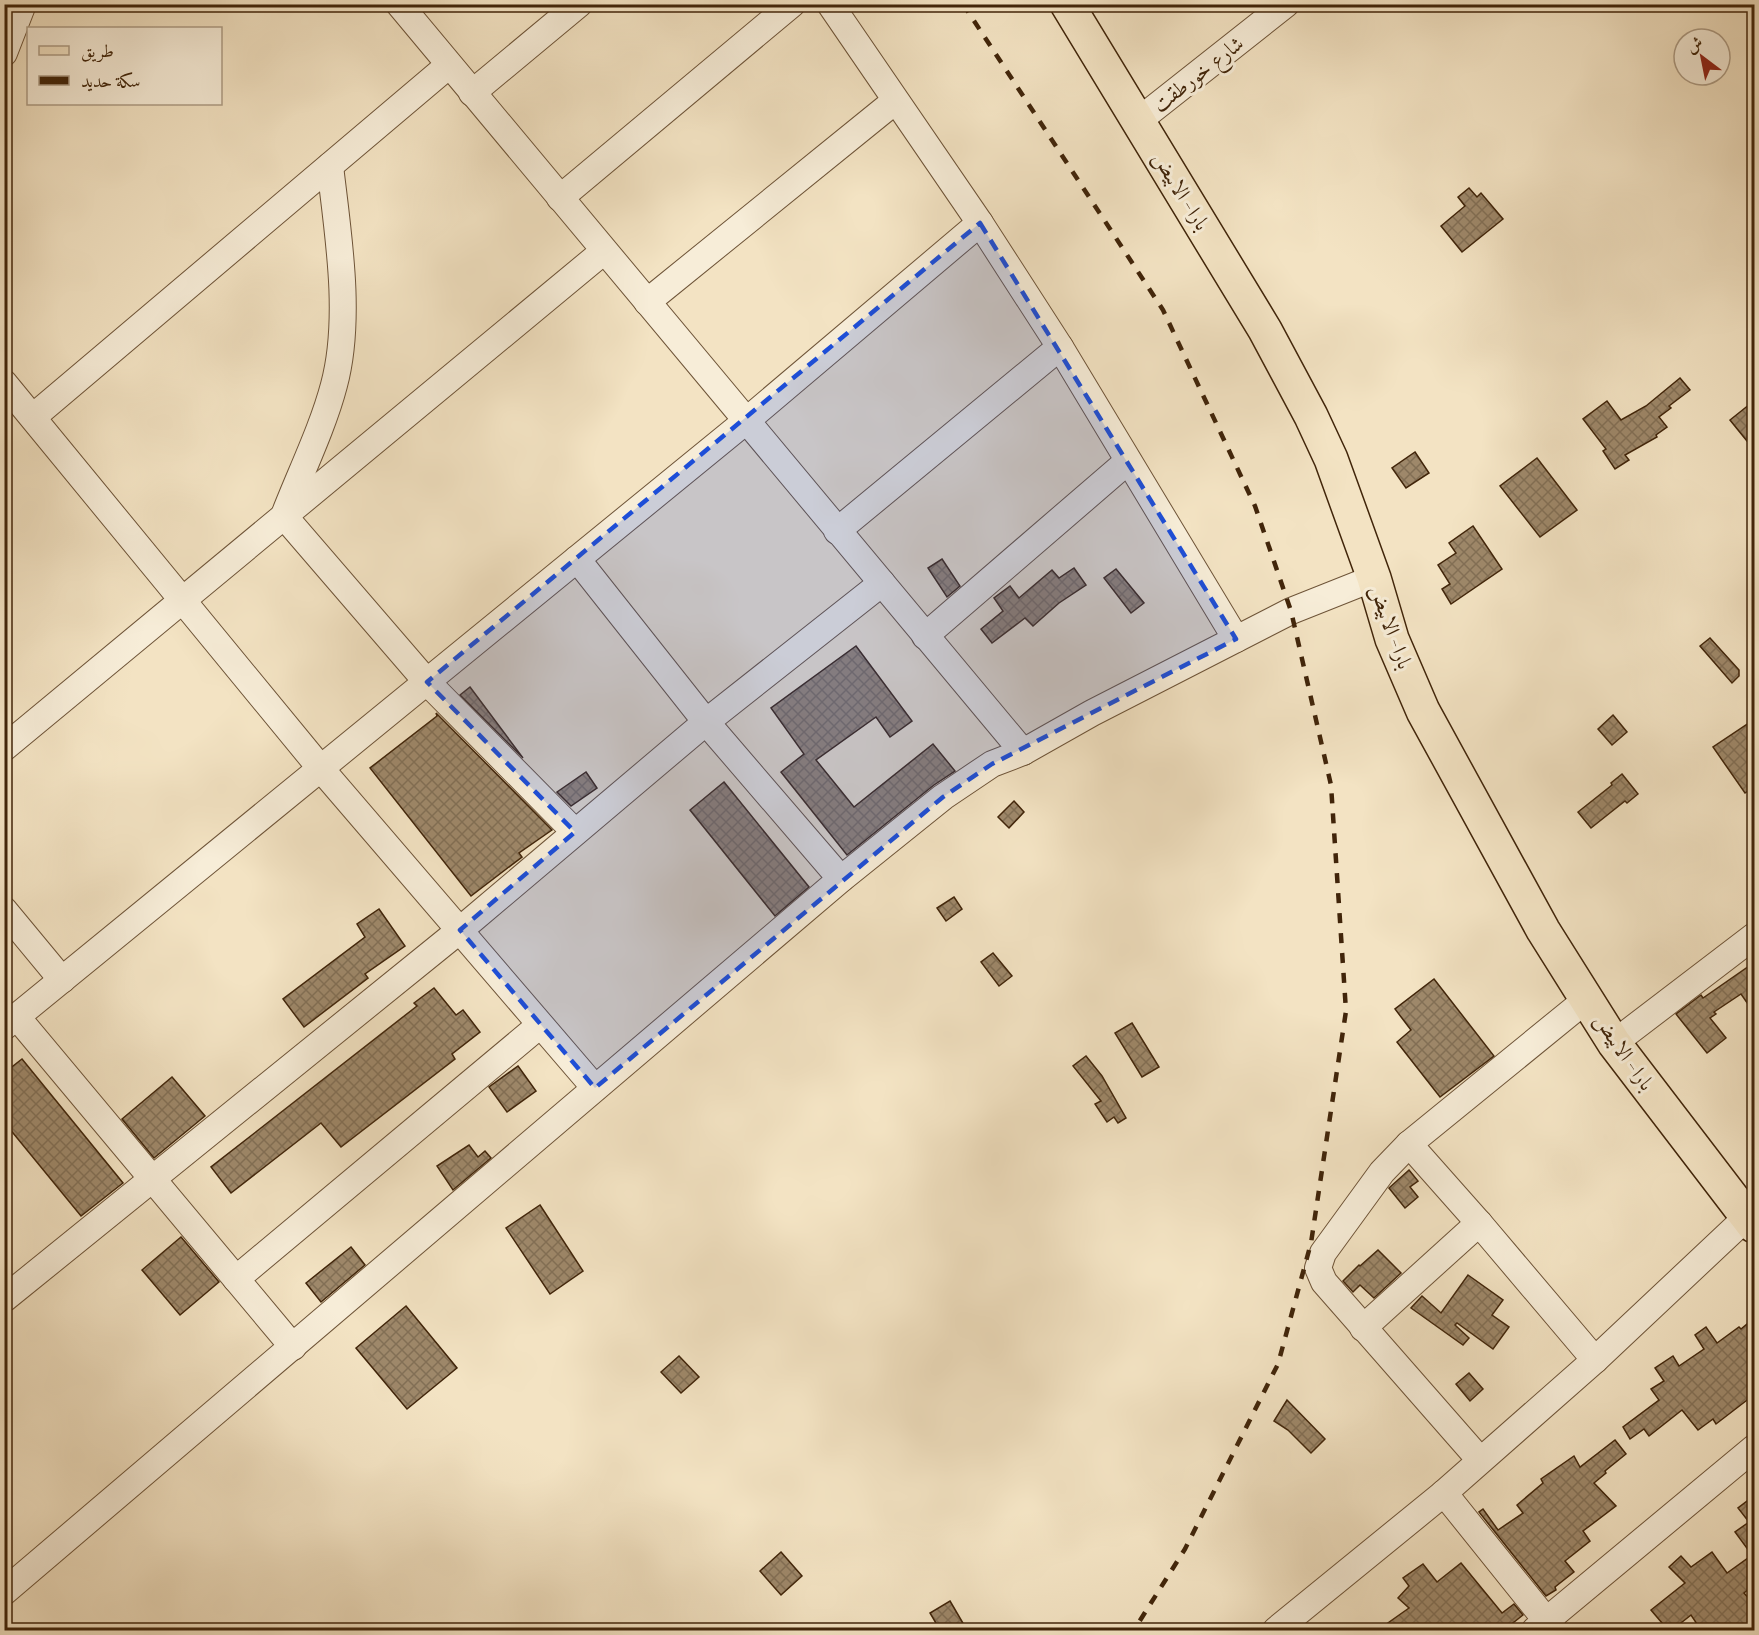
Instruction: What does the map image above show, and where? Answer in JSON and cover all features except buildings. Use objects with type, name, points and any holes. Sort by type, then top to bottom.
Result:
[{"type":"main road","name":"بارا - الابيض","points":[[1067,4],[1265,330],[1311,416],[1331,459],[1374,578],[1392,639],[1423,711],[1543,930],[1614,1043],[1751,1222]]},
{"type":"street","points":[[4,53],[23,4]]},
{"type":"street","points":[[399,4],[1023,752]]},
{"type":"street","points":[[472,93],[579,4]]},
{"type":"street","points":[[560,198],[792,4]]},
{"type":"street","points":[[830,4],[980,223],[1060,347],[1236,639]]},
{"type":"street","name":"شارع خورطقت","points":[[1138,121],[1286,4]]},
{"type":"street","points":[[33,417],[449,65]]},
{"type":"street","points":[[647,302],[895,100]]},
{"type":"street","points":[[284,516],[330,398],[336,373],[342,324],[342,277],[330,166]]},
{"type":"street","points":[[293,1347],[152,1178],[11,1022],[746,422],[980,223]]},
{"type":"street","points":[[4,748],[604,251]]},
{"type":"street","points":[[837,531],[1060,347]]},
{"type":"street","points":[[4,382],[322,770],[595,1088]]},
{"type":"street","points":[[925,636],[1128,461]]},
{"type":"street","points":[[284,516],[426,682],[575,832]]},
{"type":"street","points":[[577,559],[706,722],[841,879]]},
{"type":"street","points":[[4,1592],[841,879],[943,797],[992,764],[1023,752],[1092,713],[1291,611],[1374,578]]},
{"type":"street","points":[[4,1299],[460,930],[706,722],[882,583]]},
{"type":"street","points":[[4,910],[62,980]]},
{"type":"street","points":[[1614,1043],[1755,936]]},
{"type":"street","points":[[1480,1460],[1324,1282],[1318,1268],[1323,1253],[1382,1172],[1409,1144],[1587,999]]},
{"type":"street","points":[[236,1279],[540,1025]]},
{"type":"street","points":[[1409,1144],[1595,1360]]},
{"type":"street","points":[[1276,1630],[1444,1493],[1751,1222]]},
{"type":"street","points":[[1363,1328],[1479,1223]]},
{"type":"street","points":[[1444,1493],[1545,1627],[1755,1448]]},
{"type":"highlighted area","points":[[980,223],[1236,639],[992,764],[943,797],[595,1088],[460,930],[575,832],[427,682]]},
{"type":"railway","points":[[963,4],[1163,310],[1255,506],[1291,611],[1331,785],[1346,1011],[1311,1243],[1278,1364],[1185,1549],[1134,1630]]}]
